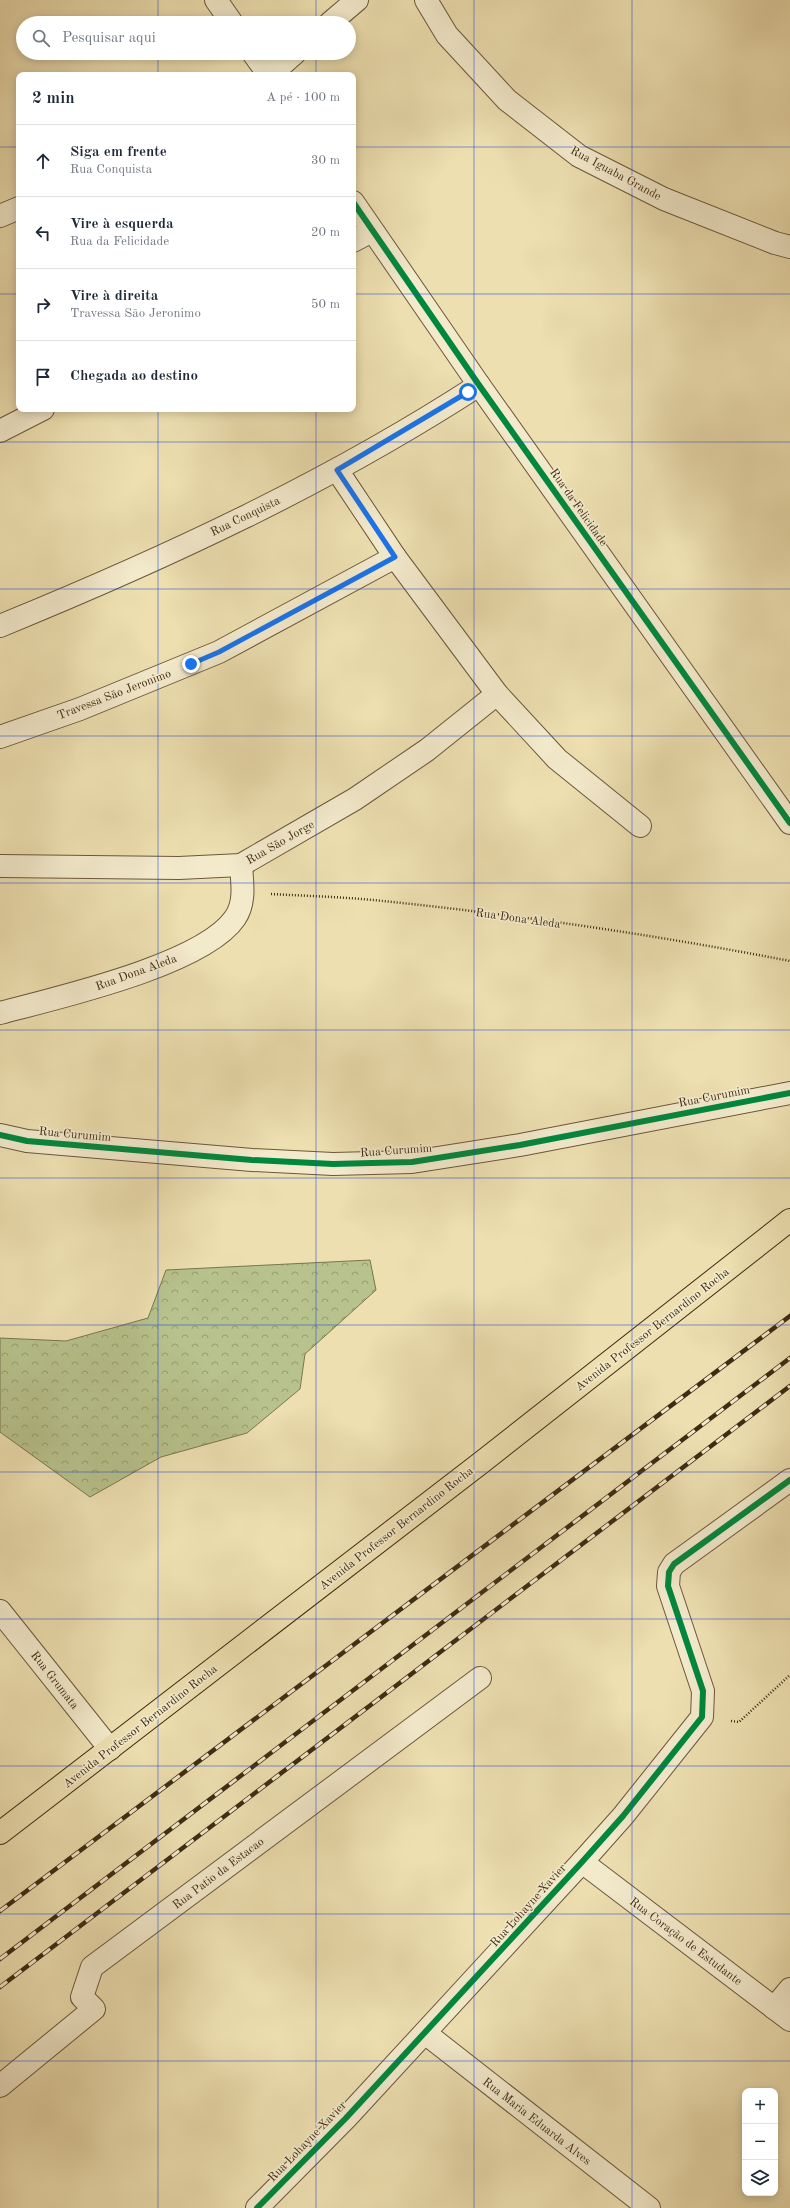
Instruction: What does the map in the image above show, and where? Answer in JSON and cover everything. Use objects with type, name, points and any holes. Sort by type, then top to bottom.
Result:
[{"type":"main road","name":"Avenida Professor Bernardino Rocha","points":[[0,1833],[489,1457],[790,1220]]},
{"type":"street","points":[[216,0],[227,16]]},
{"type":"street","points":[[338,16],[357,0]]},
{"type":"street","name":"Rua Iguaba Grande","points":[[426,0],[447,35],[507,100],[579,156],[664,199],[775,243],[790,246]]},
{"type":"street","points":[[258,60],[267,72]]},
{"type":"street","points":[[273,72],[287,60]]},
{"type":"street","name":"Rua da Felicidade","points":[[356,207],[479,385],[790,823]]},
{"type":"street","points":[[0,216],[16,209]]},
{"type":"street","points":[[356,239],[372,231]]},
{"type":"street","name":"Rua Conquista","points":[[0,626],[168,554],[337,470],[436,413],[479,385]]},
{"type":"street","points":[[0,431],[37,412]]},
{"type":"street","points":[[337,470],[395,557],[497,694],[556,759],[640,826]]},
{"type":"street","name":"Travessa Sāo Jeronimo","points":[[0,737],[80,709],[219,652],[395,557]]},
{"type":"street","name":"Rua São Jorge","points":[[0,866],[179,868],[240,865],[355,799],[427,750],[497,694]]},
{"type":"street","name":"Rua Dona Aleda","points":[[0,1013],[104,985],[188,953],[215,939],[236,918],[244,893],[240,865]]},
{"type":"street","name":"Rua Curumim","points":[[0,1135],[27,1141],[252,1160],[333,1164],[412,1162],[528,1144],[790,1093]]},
{"type":"street","points":[[702,1717],[703,1691],[668,1586],[669,1572],[674,1564],[790,1480]]},
{"type":"street","name":"Rua Grumata","points":[[0,1610],[110,1749]]},
{"type":"street","name":"Rua Patio da Estacao","points":[[0,2086],[94,2009],[82,1997],[92,1967],[480,1678]]},
{"type":"street","name":"Rua Lohayne Xavier","points":[[257,2208],[346,2118],[582,1862],[622,1816],[702,1717]]},
{"type":"street","name":"Rua Coração de Estudante","points":[[582,1862],[782,2014]]},
{"type":"street","points":[[782,2014],[790,1989]]},
{"type":"street","name":"Rua Maria Eduarda Alves","points":[[425,2033],[649,2208]]},
{"type":"path","points":[[702,1717],[739,1722],[790,1675]]},
{"type":"green space","points":[[370,1260],[376,1290],[305,1354],[300,1389],[247,1433],[161,1457],[90,1497],[0,1432],[0,1338],[66,1341],[148,1318],[166,1270]]},
{"type":"railway","points":[[0,1911],[790,1316]]},
{"type":"railway","points":[[0,1959],[790,1358]]},
{"type":"railway","points":[[0,1987],[790,1386]]},
{"type":"cycle path","points":[[356,206],[479,385],[790,823]]},
{"type":"cycle path","points":[[0,1135],[27,1141],[252,1160],[333,1164],[412,1162],[520,1145],[790,1093]]},
{"type":"cycle path","points":[[257,2208],[346,2118],[582,1862],[623,1816],[702,1717],[703,1691],[668,1586],[669,1572],[674,1564],[790,1480]]},
{"type":"route","points":[[191,664],[219,652],[395,557],[337,470],[385,444],[468,392]]}]
